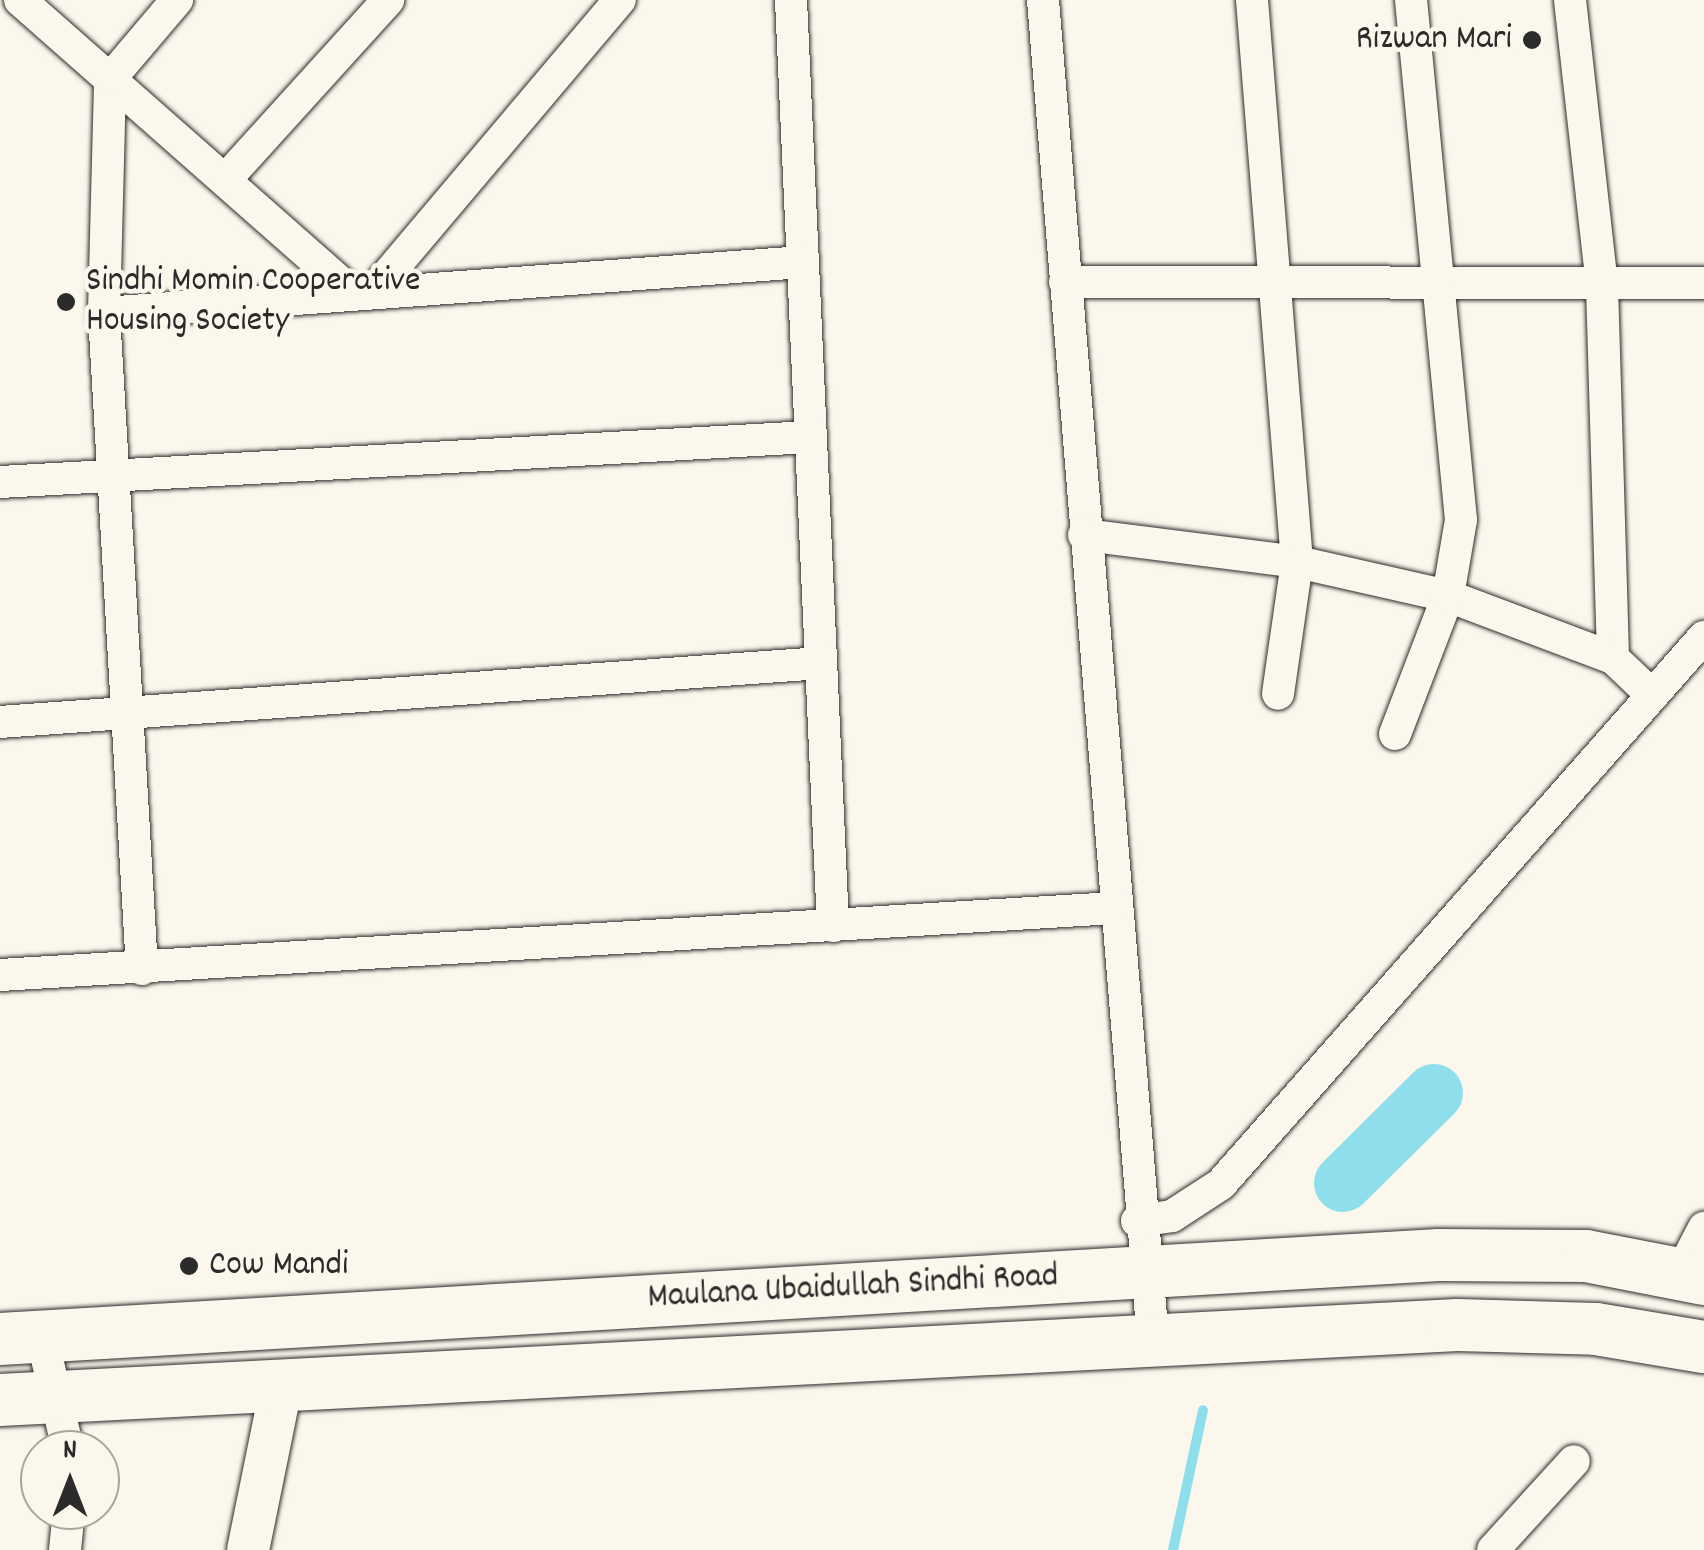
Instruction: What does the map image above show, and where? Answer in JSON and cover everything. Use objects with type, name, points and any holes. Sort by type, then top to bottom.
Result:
[{"type":"main road","name":"Maulana Ubaidullah Sindhi Road","points":[[21,1338],[1138,1246],[1532,1252],[1696,1260]]},
{"type":"main road","name":"Maulana Ubaidullah Sindhi Road","points":[[0,1400],[282,1383],[1544,1325],[1704,1347]]},
{"type":"street","points":[[20,0],[225,180],[363,294]]},
{"type":"street","points":[[142,969],[104,313],[110,79],[177,0]]},
{"type":"street","points":[[225,180],[388,0]]},
{"type":"street","points":[[363,294],[620,0]]},
{"type":"street","points":[[791,0],[833,926]]},
{"type":"street","points":[[1043,0],[1138,1246],[1153,1342]]},
{"type":"street","points":[[1252,0],[1281,280],[1297,562],[1278,694]]},
{"type":"street","points":[[1395,734],[1448,596],[1461,520],[1412,0]]},
{"type":"street","points":[[1570,0],[1602,286],[1612,658]]},
{"type":"street","points":[[104,313],[803,262]]},
{"type":"street","points":[[1065,282],[1438,279],[1602,286],[1704,283]]},
{"type":"street","points":[[0,482],[811,436]]},
{"type":"street","points":[[1084,535],[1297,562],[1448,596],[1612,658],[1652,696]]},
{"type":"street","points":[[1138,1246],[1172,1216],[1221,1184],[1703,639]]},
{"type":"street","points":[[0,722],[821,662]]},
{"type":"street","points":[[0,975],[1113,908]]},
{"type":"street","points":[[21,1338],[56,1397],[63,1430]]},
{"type":"street","points":[[248,1550],[282,1383]]},
{"type":"street","points":[[1493,1550],[1574,1461]]},
{"type":"waterway","points":[[1343,1183],[1434,1093]]},
{"type":"waterway","points":[[1173,1550],[1203,1410]]},
{"type":"place","name":"Rizwan Mari","points":[[1532,40]]},
{"type":"place","name":"Sindhi Momin Cooperative Housing Society","points":[[66,302]]},
{"type":"place","name":"Cow Mandi","points":[[189,1266]]}]
